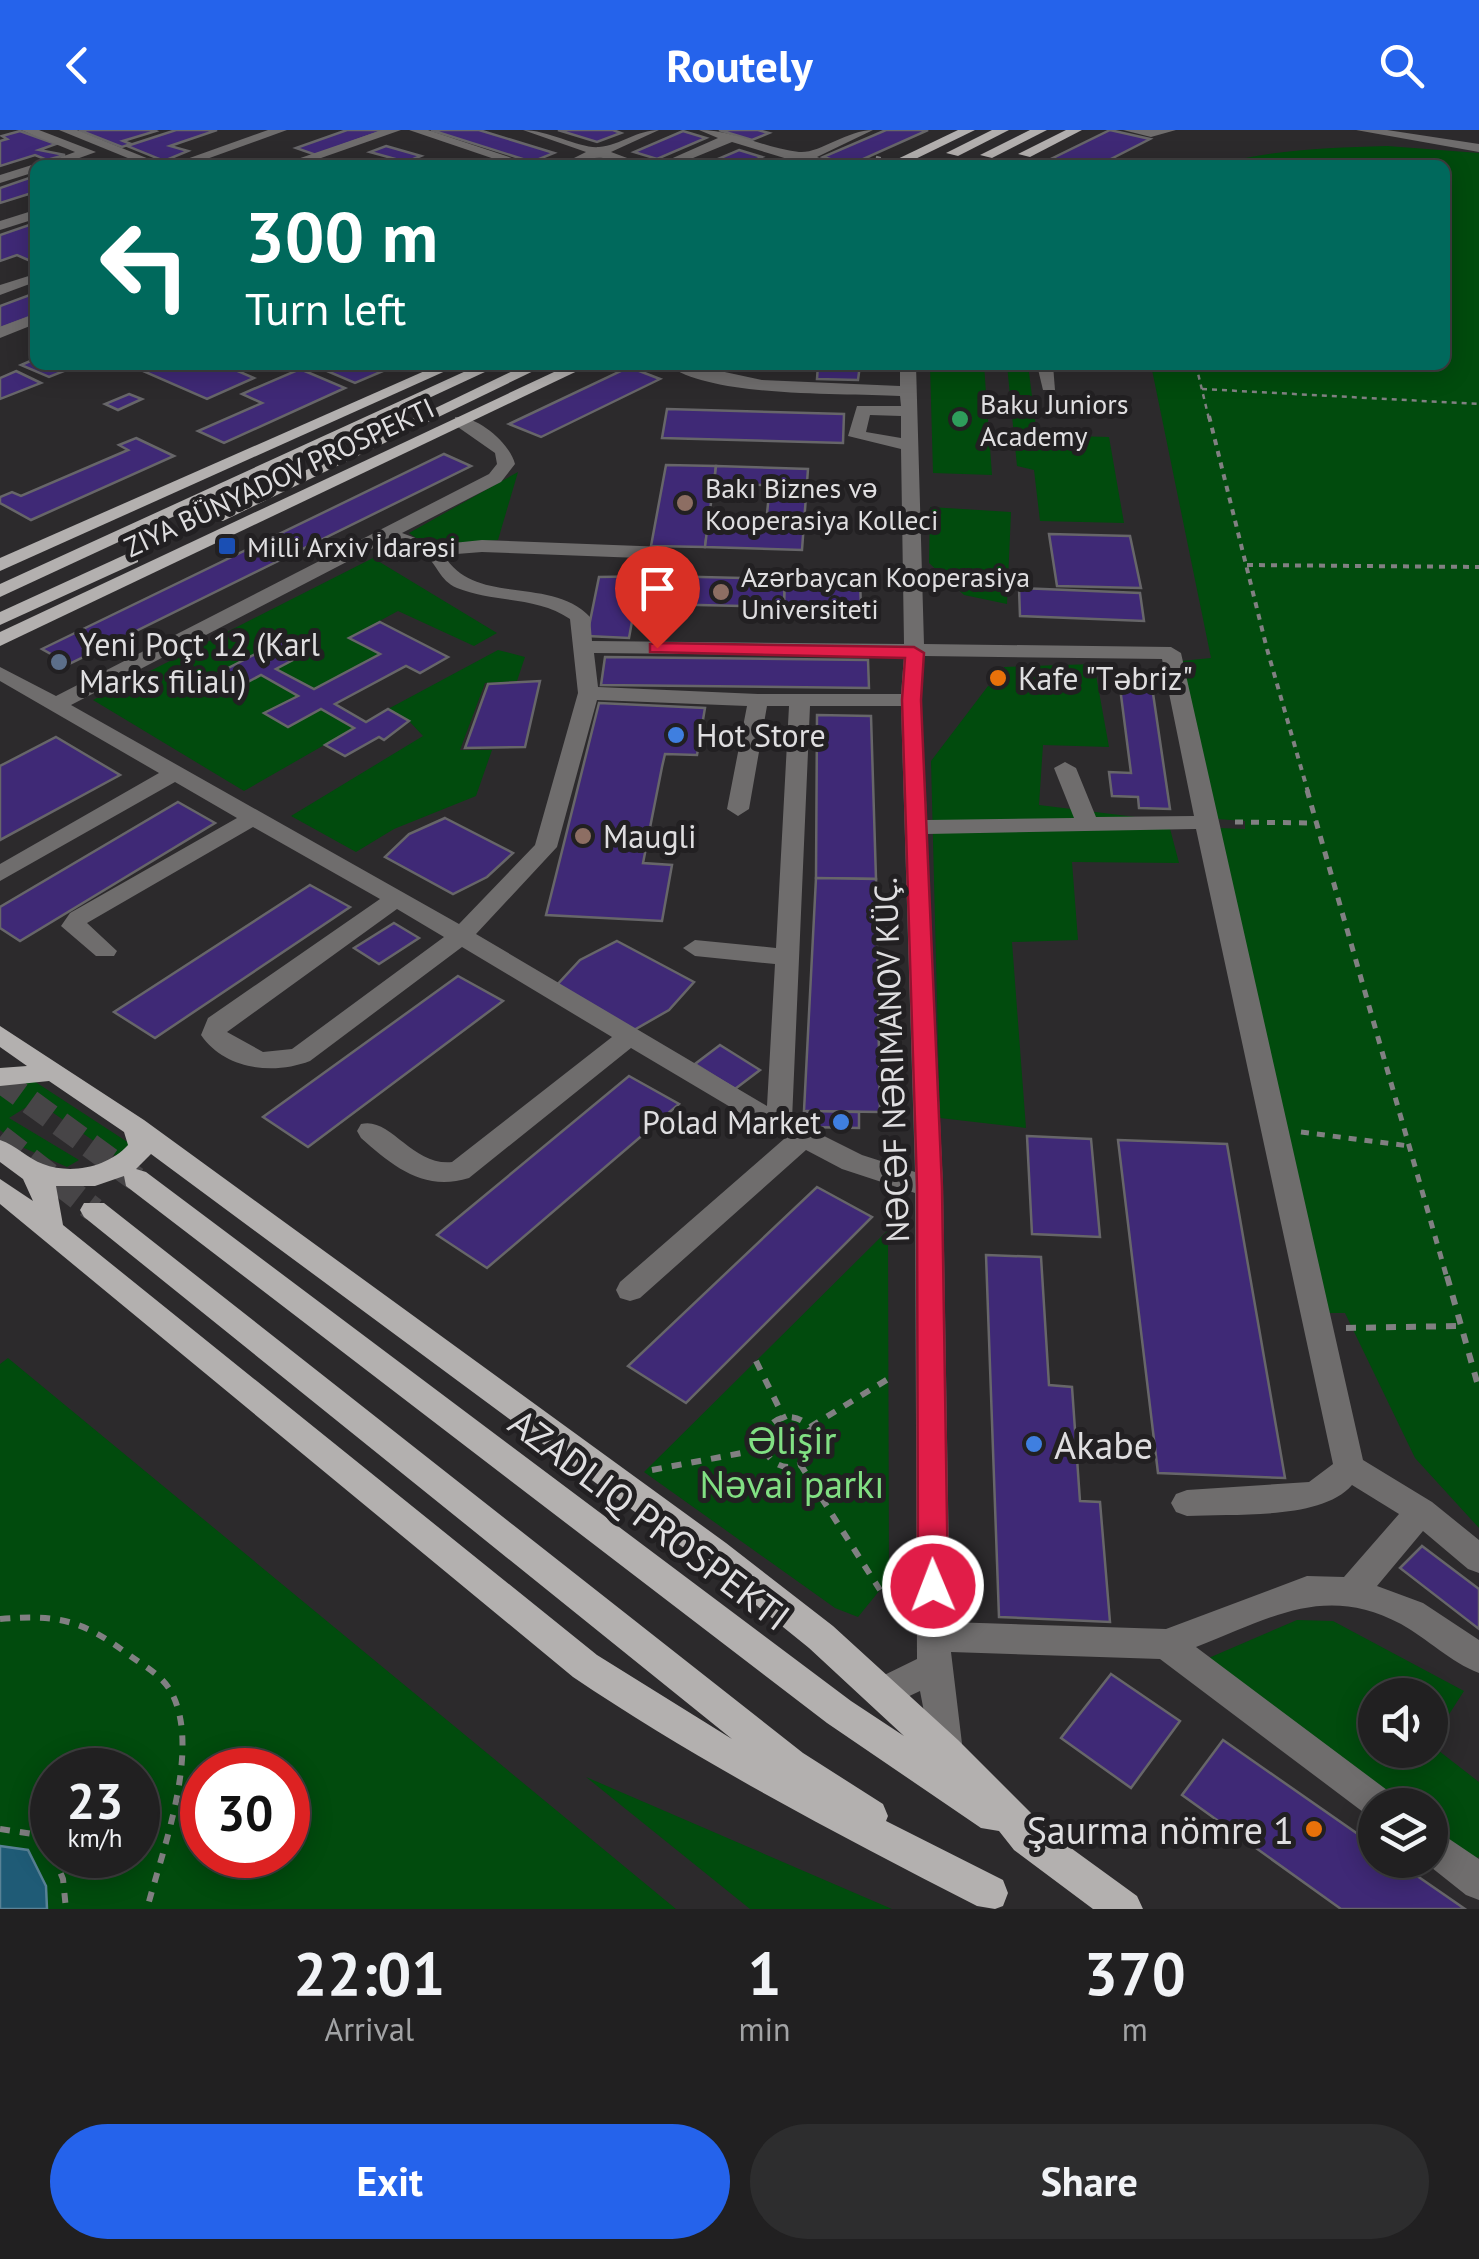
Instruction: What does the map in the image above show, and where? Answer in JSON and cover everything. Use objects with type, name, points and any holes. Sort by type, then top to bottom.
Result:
[{"type":"main road","points":[[903,160],[969,130]]},
{"type":"main road","points":[[938,160],[1003,130]]},
{"type":"main road","points":[[976,160],[1040,130]]},
{"type":"main road","points":[[1013,160],[1076,130]]},
{"type":"main road","name":"ZIYA BÜNYADOV PROSPEKTI","points":[[0,564],[440,370]]},
{"type":"main road","name":"ZIYA BÜNYADOV PROSPEKTI","points":[[0,591],[481,370]]},
{"type":"main road","name":"ZIYA BÜNYADOV PROSPEKTI","points":[[0,619],[527,370]]},
{"type":"main road","name":"ZIYA BÜNYADOV PROSPEKTI","points":[[0,641],[571,370]]},
{"type":"main road","points":[[0,1035],[135,1127],[715,1553],[821,1637],[946,1752],[1040,1847]]},
{"type":"main road","points":[[0,1077],[53,1072]]},
{"type":"main road","points":[[0,1150],[38,1173],[60,1178],[87,1177],[120,1166],[142,1147],[135,1127]]},
{"type":"main road","points":[[38,1173],[48,1198],[48,1228]]},
{"type":"main road","points":[[136,1179],[839,1712],[1040,1847],[1124,1909]]},
{"type":"main road","points":[[0,1189],[585,1666],[656,1716],[1001,1901]]},
{"type":"main road","points":[[94,1210],[791,1765],[1001,1901]]},
{"type":"street","points":[[26,130],[88,152]]},
{"type":"street","points":[[65,130],[142,160]]},
{"type":"street","points":[[192,160],[281,130]]},
{"type":"street","points":[[303,160],[395,130]]},
{"type":"street","points":[[415,130],[510,160]]},
{"type":"street","points":[[529,130],[624,160]]},
{"type":"street","points":[[579,160],[653,130]]},
{"type":"street","points":[[705,130],[811,160]]},
{"type":"street","points":[[798,160],[868,130]]},
{"type":"street","points":[[1129,130],[1151,134],[1170,130]]},
{"type":"street","points":[[1362,130],[1479,148]]},
{"type":"street","points":[[676,160],[729,138]]},
{"type":"street","points":[[62,160],[104,147]]},
{"type":"street","points":[[206,155],[219,160]]},
{"type":"street","points":[[316,156],[327,160]]},
{"type":"street","points":[[0,179],[30,170]]},
{"type":"street","points":[[0,226],[30,216]]},
{"type":"street","points":[[0,290],[30,279]]},
{"type":"street","points":[[0,332],[30,322]]},
{"type":"street","points":[[706,370],[748,383],[909,389]]},
{"type":"street","points":[[748,383],[762,370]]},
{"type":"street","points":[[1046,370],[1050,387]]},
{"type":"street","points":[[909,389],[862,410],[857,436],[910,444]]},
{"type":"street","name":"NƏCƏF NƏRIMANOV KÜÇ.","points":[[909,389],[912,700],[930,1187],[934,1651],[946,1752]]},
{"type":"street","points":[[57,704],[495,478],[506,464],[502,451],[461,421]]},
{"type":"street","points":[[389,535],[432,551],[482,546],[666,553]]},
{"type":"street","points":[[393,900],[218,1024],[214,1035],[260,1063],[291,1060],[461,936],[546,847],[588,694],[580,617],[566,606],[471,585],[444,573],[432,551]]},
{"type":"street","points":[[583,647],[1171,654],[1348,1467],[1422,1511],[1479,1558]]},
{"type":"street","points":[[0,673],[461,936],[791,1131],[852,1162],[930,1187]]},
{"type":"street","points":[[588,694],[912,700]]},
{"type":"street","points":[[738,809],[758,700]]},
{"type":"street","points":[[630,1290],[791,1131],[788,957],[800,700]]},
{"type":"street","points":[[1065,768],[1089,826]]},
{"type":"street","points":[[0,874],[174,773]]},
{"type":"street","points":[[105,951],[74,926],[78,918],[253,818]]},
{"type":"street","points":[[916,827],[1206,822]]},
{"type":"street","points":[[695,948],[788,957]]},
{"type":"street","points":[[370,1132],[418,1170],[446,1174],[459,1170],[629,1037]]},
{"type":"street","points":[[1187,1503],[1314,1494],[1334,1484],[1348,1467]]},
{"type":"street","points":[[1352,1592],[1422,1511]]},
{"type":"street","points":[[882,1693],[934,1651],[993,1642],[1166,1644],[1308,1590],[1352,1592],[1411,1613],[1479,1658]]},
{"type":"street","points":[[1166,1644],[1358,1790]]},
{"type":"street","points":[[1448,1858],[1479,1882]]},
{"type":"path","points":[[1197,370],[1317,823],[1479,1388]]},
{"type":"path","points":[[1202,389],[1479,404]]},
{"type":"path","points":[[1246,564],[1479,566]]},
{"type":"path","points":[[1206,822],[1317,823]]},
{"type":"path","points":[[1274,1128],[1410,1146]]},
{"type":"path","points":[[1318,1328],[1461,1326]]},
{"type":"path","points":[[756,1361],[785,1420],[810,1428],[888,1379]]},
{"type":"path","points":[[785,1420],[764,1434],[763,1449],[774,1462],[800,1464],[816,1448],[810,1428]]},
{"type":"path","points":[[644,1472],[763,1449]]},
{"type":"path","points":[[800,1464],[880,1590]]},
{"type":"path","points":[[0,1619],[46,1614],[88,1623],[170,1688],[181,1723],[180,1774],[148,1909]]},
{"type":"path","points":[[0,1829],[30,1833]]},
{"type":"path","points":[[64,1878],[66,1909]]},
{"type":"green space","points":[[1387,146],[1479,153],[1479,1528],[1415,1458],[1345,1313],[1321,1313],[1219,828],[1245,829],[1245,821],[1217,819],[1181,661],[1211,658],[1152,370],[1450,370],[1450,160],[1237,160],[1322,149]]},
{"type":"green space","name":"Baku Juniors Academy","points":[[930,370],[984,370],[992,475],[933,473]]},
{"type":"green space","points":[[1007,370],[1029,370],[1037,435],[1109,437],[1124,523],[1040,521],[1034,470],[1017,466]]},
{"type":"green space","points":[[518,472],[498,540],[426,545],[409,533]]},
{"type":"green space","points":[[930,507],[1011,512],[1007,604],[964,595],[929,563]]},
{"type":"green space","points":[[373,558],[497,633],[474,646],[398,611],[350,637],[380,654],[314,689],[276,669],[286,639],[208,678],[229,691],[261,675],[298,696],[266,714],[288,727],[321,709],[354,728],[244,791],[93,700]]},
{"type":"green space","points":[[498,650],[525,657],[517,681],[485,683],[460,750],[492,750],[476,796],[394,829],[356,852],[291,816],[423,736],[409,721],[388,709]]},
{"type":"green space","points":[[1094,664],[1109,747],[1043,745],[1039,805],[1168,821],[1179,863],[1072,862],[1078,940],[1012,942],[1026,1128],[940,1118],[931,761],[988,686],[1003,684],[1004,667]]},
{"type":"green space","points":[[34,1081],[132,1145],[117,1157],[36,1101],[9,1118],[79,1160],[67,1167],[22,1147],[0,1130],[0,1084]]},
{"type":"green space","name":"Əlişir Nəvai parkı","points":[[888,1230],[889,1587],[880,1590],[858,1617],[835,1608],[644,1472]]},
{"type":"green space","points":[[8,1358],[676,1909],[0,1909],[0,1364]]},
{"type":"green space","points":[[1297,1620],[1333,1621],[1440,1678],[1358,1678],[1358,1768],[1448,1768],[1448,1758],[1479,1782],[1479,1856],[1472,1869],[1448,1851],[1448,1788],[1364,1788],[1197,1663]]},
{"type":"green space","points":[[1448,1682],[1464,1691],[1448,1716]]},
{"type":"green space","points":[[586,1777],[892,1909],[750,1909]]},
{"type":"water","points":[[0,1846],[28,1850],[30,1878],[42,1878],[47,1909],[0,1909]]},
{"type":"building","points":[[79,130],[156,131],[123,141],[131,144],[122,147]]},
{"type":"building","points":[[176,130],[217,130],[170,146],[188,151],[166,160],[127,146]]},
{"type":"building","points":[[347,130],[385,130],[316,155],[296,148]]},
{"type":"building","points":[[431,130],[479,130],[554,153],[526,160]]},
{"type":"building","points":[[558,130],[613,130],[621,133],[597,142]]},
{"type":"building","points":[[719,130],[758,130],[769,133],[752,140]]},
{"type":"building","points":[[886,130],[928,130],[861,160],[823,157]]},
{"type":"building","points":[[1110,130],[1150,139],[1109,160],[1051,159]]},
{"type":"building","points":[[20,131],[56,144],[39,150],[65,155],[47,160],[35,155],[0,166],[0,141],[7,139],[2,136]]},
{"type":"building","points":[[683,131],[706,138],[657,159],[634,152]]},
{"type":"building","points":[[386,146],[421,156],[399,160],[370,152]]},
{"type":"building","points":[[739,150],[762,157],[755,160],[716,160]]},
{"type":"building","points":[[30,178],[30,194],[0,203],[0,188]]},
{"type":"building","points":[[30,225],[30,261],[17,255],[0,261],[0,235]]},
{"type":"building","points":[[30,295],[30,317],[0,328],[0,306]]},
{"type":"building","points":[[33,370],[66,370],[49,377]]},
{"type":"building","points":[[236,370],[254,378],[207,399],[143,371]]},
{"type":"building","points":[[298,370],[345,388],[224,443],[198,431],[262,403],[242,394]]},
{"type":"building","points":[[325,370],[385,370],[355,383]]},
{"type":"building","points":[[623,370],[637,370],[660,379],[541,437],[509,424]]},
{"type":"building","points":[[818,370],[859,370],[858,380],[817,379]]},
{"type":"building","points":[[16,371],[41,383],[0,399],[0,378]]},
{"type":"building","points":[[129,394],[142,399],[118,410],[105,404]]},
{"type":"building","points":[[667,409],[844,414],[843,443],[662,438]]},
{"type":"building","points":[[136,438],[174,456],[31,520],[0,503],[0,497],[12,492],[21,496],[128,450],[119,445]]},
{"type":"building","points":[[444,454],[471,466],[69,664],[42,649]]},
{"type":"building","name":"Bakı Biznes və Kooperasiya Kolleci","points":[[666,465],[716,466],[705,547],[651,546]]},
{"type":"building","points":[[716,466],[808,469],[802,550],[705,547],[708,522],[766,523],[770,485],[714,484]]},
{"type":"building","points":[[1049,534],[1130,536],[1141,588],[1057,586]]},
{"type":"building","name":"Azərbaycan Kooperasiya Universiteti","points":[[659,576],[785,579],[784,607],[655,604]]},
{"type":"building","points":[[659,576],[655,606],[635,605],[629,638],[587,636],[599,577]]},
{"type":"building","points":[[785,579],[860,581],[861,608],[784,607]]},
{"type":"building","points":[[1019,588],[1140,593],[1144,621],[1020,616]]},
{"type":"building","points":[[380,622],[448,657],[420,673],[406,666],[335,704],[366,722],[388,709],[409,721],[384,740],[379,737],[345,756],[325,745],[354,728],[321,709],[288,727],[264,713],[298,696],[261,675],[229,692],[207,679],[286,638],[310,651],[276,669],[314,689],[380,654],[349,638]]},
{"type":"building","points":[[605,657],[868,660],[869,688],[601,685]]},
{"type":"building","points":[[1118,672],[1150,673],[1170,809],[1139,808],[1138,797],[1112,796],[1109,772],[1131,773]]},
{"type":"building","points":[[540,681],[525,747],[465,748],[488,684]]},
{"type":"building","points":[[599,703],[705,708],[697,755],[665,754],[662,767],[643,863],[672,865],[662,921],[546,915]]},
{"type":"building","points":[[817,715],[871,716],[876,879],[816,878]]},
{"type":"building","points":[[56,737],[120,775],[0,840],[0,766]]},
{"type":"building","points":[[178,802],[215,823],[20,941],[0,928],[0,907]]},
{"type":"building","points":[[445,818],[513,853],[487,877],[453,894],[385,857],[409,834]]},
{"type":"building","points":[[816,878],[876,879],[880,1112],[804,1111]]},
{"type":"building","points":[[310,885],[350,907],[155,1038],[114,1012]]},
{"type":"building","points":[[394,923],[419,938],[379,964],[354,948]]},
{"type":"building","points":[[617,941],[694,982],[669,1010],[634,1030],[556,986],[580,960]]},
{"type":"building","points":[[458,976],[503,1001],[308,1147],[263,1117]]},
{"type":"building","points":[[720,1045],[760,1070],[735,1089],[695,1064]]},
{"type":"building","points":[[629,1076],[679,1104],[487,1268],[437,1235]]},
{"type":"building","points":[[807,1111],[859,1112],[859,1128],[807,1127]]},
{"type":"building","points":[[1027,1136],[1091,1139],[1100,1237],[1032,1234]]},
{"type":"building","points":[[1118,1140],[1227,1144],[1285,1478],[1158,1473]]},
{"type":"building","points":[[817,1187],[872,1217],[686,1403],[628,1366]]},
{"type":"building","name":"Akabe","points":[[986,1255],[1041,1257],[1049,1385],[1072,1387],[1080,1501],[1100,1502],[1110,1622],[999,1617]]},
{"type":"building","points":[[1422,1546],[1479,1589],[1479,1629],[1400,1568]]},
{"type":"building","points":[[1111,1674],[1180,1721],[1131,1788],[1061,1738]]},
{"type":"building","points":[[1223,1740],[1358,1834],[1358,1878],[1420,1878],[1465,1909],[1341,1909],[1182,1795]]},
{"type":"tunnel","points":[[0,1080],[136,1179]]},
{"type":"tunnel","points":[[0,1137],[94,1210]]},
{"type":"place","name":"Baku Juniors Academy","points":[[960,419]]},
{"type":"place","name":"Bakı Biznes və Kooperasiya Kolleci","points":[[685,503]]},
{"type":"place","name":"Milli Arxiv İdarəsi","points":[[227,546]]},
{"type":"place","name":"Azərbaycan Kooperasiya Universiteti","points":[[721,592]]},
{"type":"place","name":"Yeni Poçt 12 (Karl Marks filialı)","points":[[59,662]]},
{"type":"place","name":"Kafe \"Təbriz\"","points":[[998,678]]},
{"type":"place","name":"Hot Store","points":[[676,735]]},
{"type":"place","name":"Maugli","points":[[583,836]]},
{"type":"place","name":"Polad Market","points":[[841,1122]]},
{"type":"place","name":"Akabe","points":[[1034,1444]]},
{"type":"place","name":"Şaurma nömre 1","points":[[1314,1829]]},
{"type":"route","points":[[657,648],[914,653],[912,700],[930,1187],[933,1586]]}]
